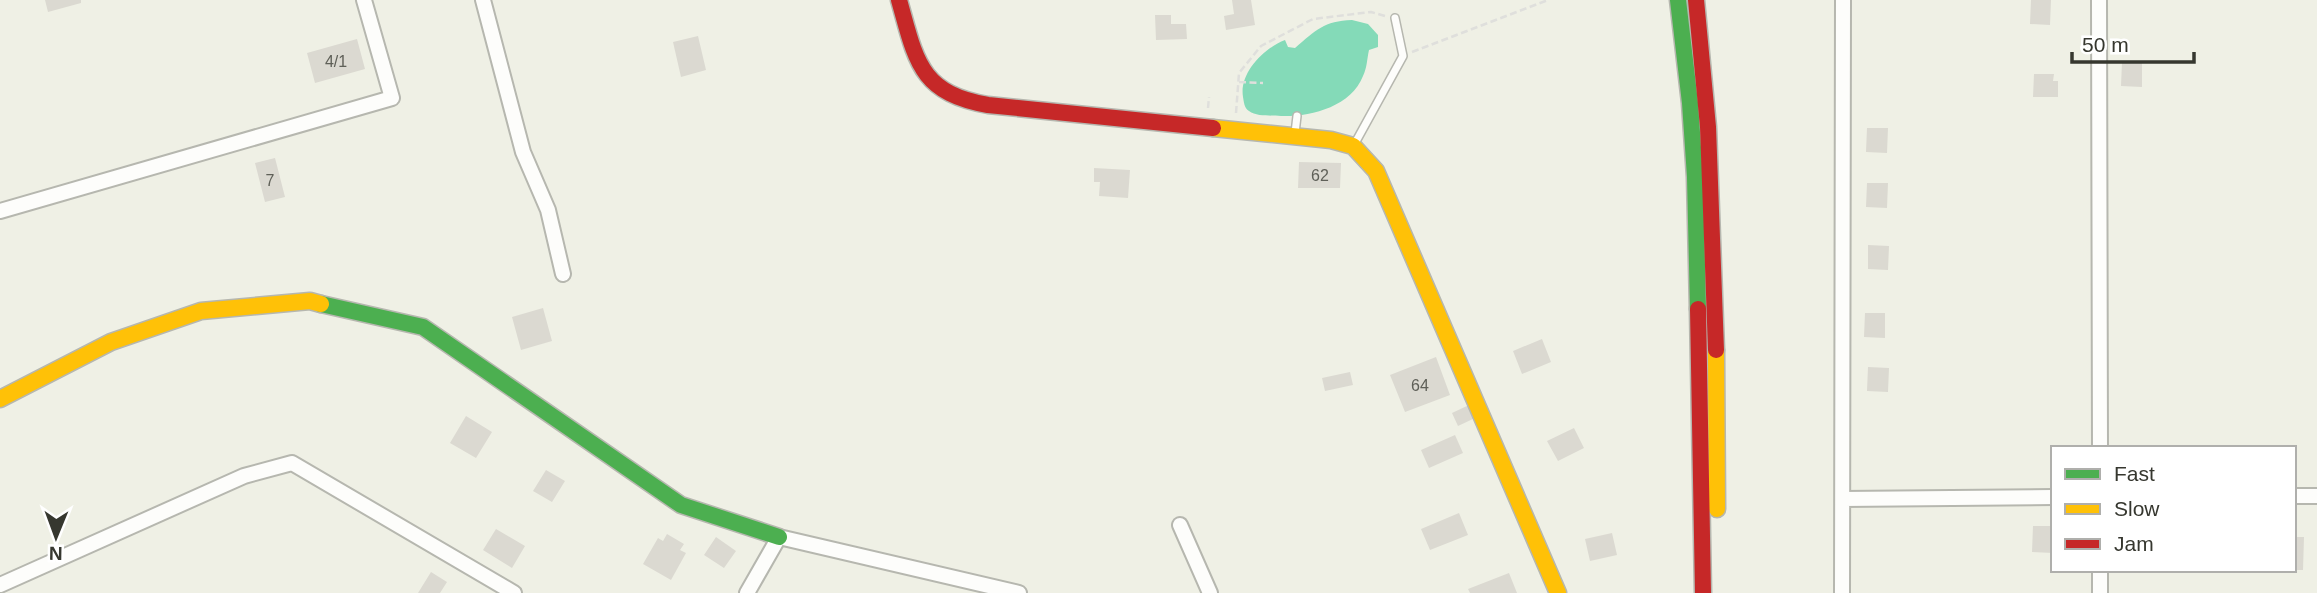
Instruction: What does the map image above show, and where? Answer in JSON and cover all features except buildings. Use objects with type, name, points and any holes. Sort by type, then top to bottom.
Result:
[{"type":"street","points":[[0,211],[392,98],[364,0]]},
{"type":"street","points":[[483,0],[523,152],[548,210],[563,274]]},
{"type":"street","points":[[898,0],[923,73],[938,87],[957,98],[988,105],[1331,140],[1353,146],[1376,171],[1558,593]]},
{"type":"street","points":[[1678,0],[1695,177],[1703,593]]},
{"type":"street","points":[[1696,0],[1703,54],[1712,201],[1717,593]]},
{"type":"street","points":[[1842,593],[1843,0]]},
{"type":"street","points":[[2099,0],[2099,446]]},
{"type":"street","points":[[0,399],[111,342],[201,311],[310,301],[423,327],[681,505],[779,537],[1019,593]]},
{"type":"street","points":[[0,585],[244,476],[292,463],[514,593]]},
{"type":"street","points":[[2296,496],[2317,496]]},
{"type":"street","points":[[1843,499],[2051,497]]},
{"type":"street","points":[[1180,525],[1210,593]]},
{"type":"street","points":[[747,593],[779,537]]},
{"type":"street","points":[[2100,572],[2100,593]]},
{"type":"lane","points":[[1353,146],[1403,56],[1395,18]]},
{"type":"lane","points":[[1295,137],[1297,116]]},
{"type":"path","points":[[1403,56],[1548,0]]},
{"type":"path","points":[[1234,131],[1239,73],[1261,46],[1313,19],[1371,12],[1395,18]]},
{"type":"path","points":[[1238,82],[1263,83]]},
{"type":"shaded area","points":[[1352,20],[1368,24],[1378,35],[1378,47],[1369,50],[1363,76],[1349,95],[1328,108],[1304,115],[1264,115],[1247,110],[1243,97],[1245,79],[1261,55],[1285,40],[1288,47],[1295,48],[1321,28],[1334,22]]},
{"type":"traffic: fast","points":[[1678,0],[1695,177],[1698,309]]},
{"type":"traffic: fast","points":[[321,304],[423,327],[681,505],[779,537]]},
{"type":"traffic: slow","points":[[1213,128],[1331,140],[1353,146],[1376,171],[1558,593]]},
{"type":"traffic: slow","points":[[0,399],[111,342],[201,311],[310,301],[321,304]]},
{"type":"traffic: slow","points":[[1716,350],[1717,509]]},
{"type":"traffic: jam","points":[[899,0],[910,40],[924,71],[947,92],[965,100],[988,105],[1213,128]]},
{"type":"traffic: jam","points":[[1696,0],[1708,127],[1716,350]]},
{"type":"traffic: jam","points":[[1698,309],[1703,593]]}]
